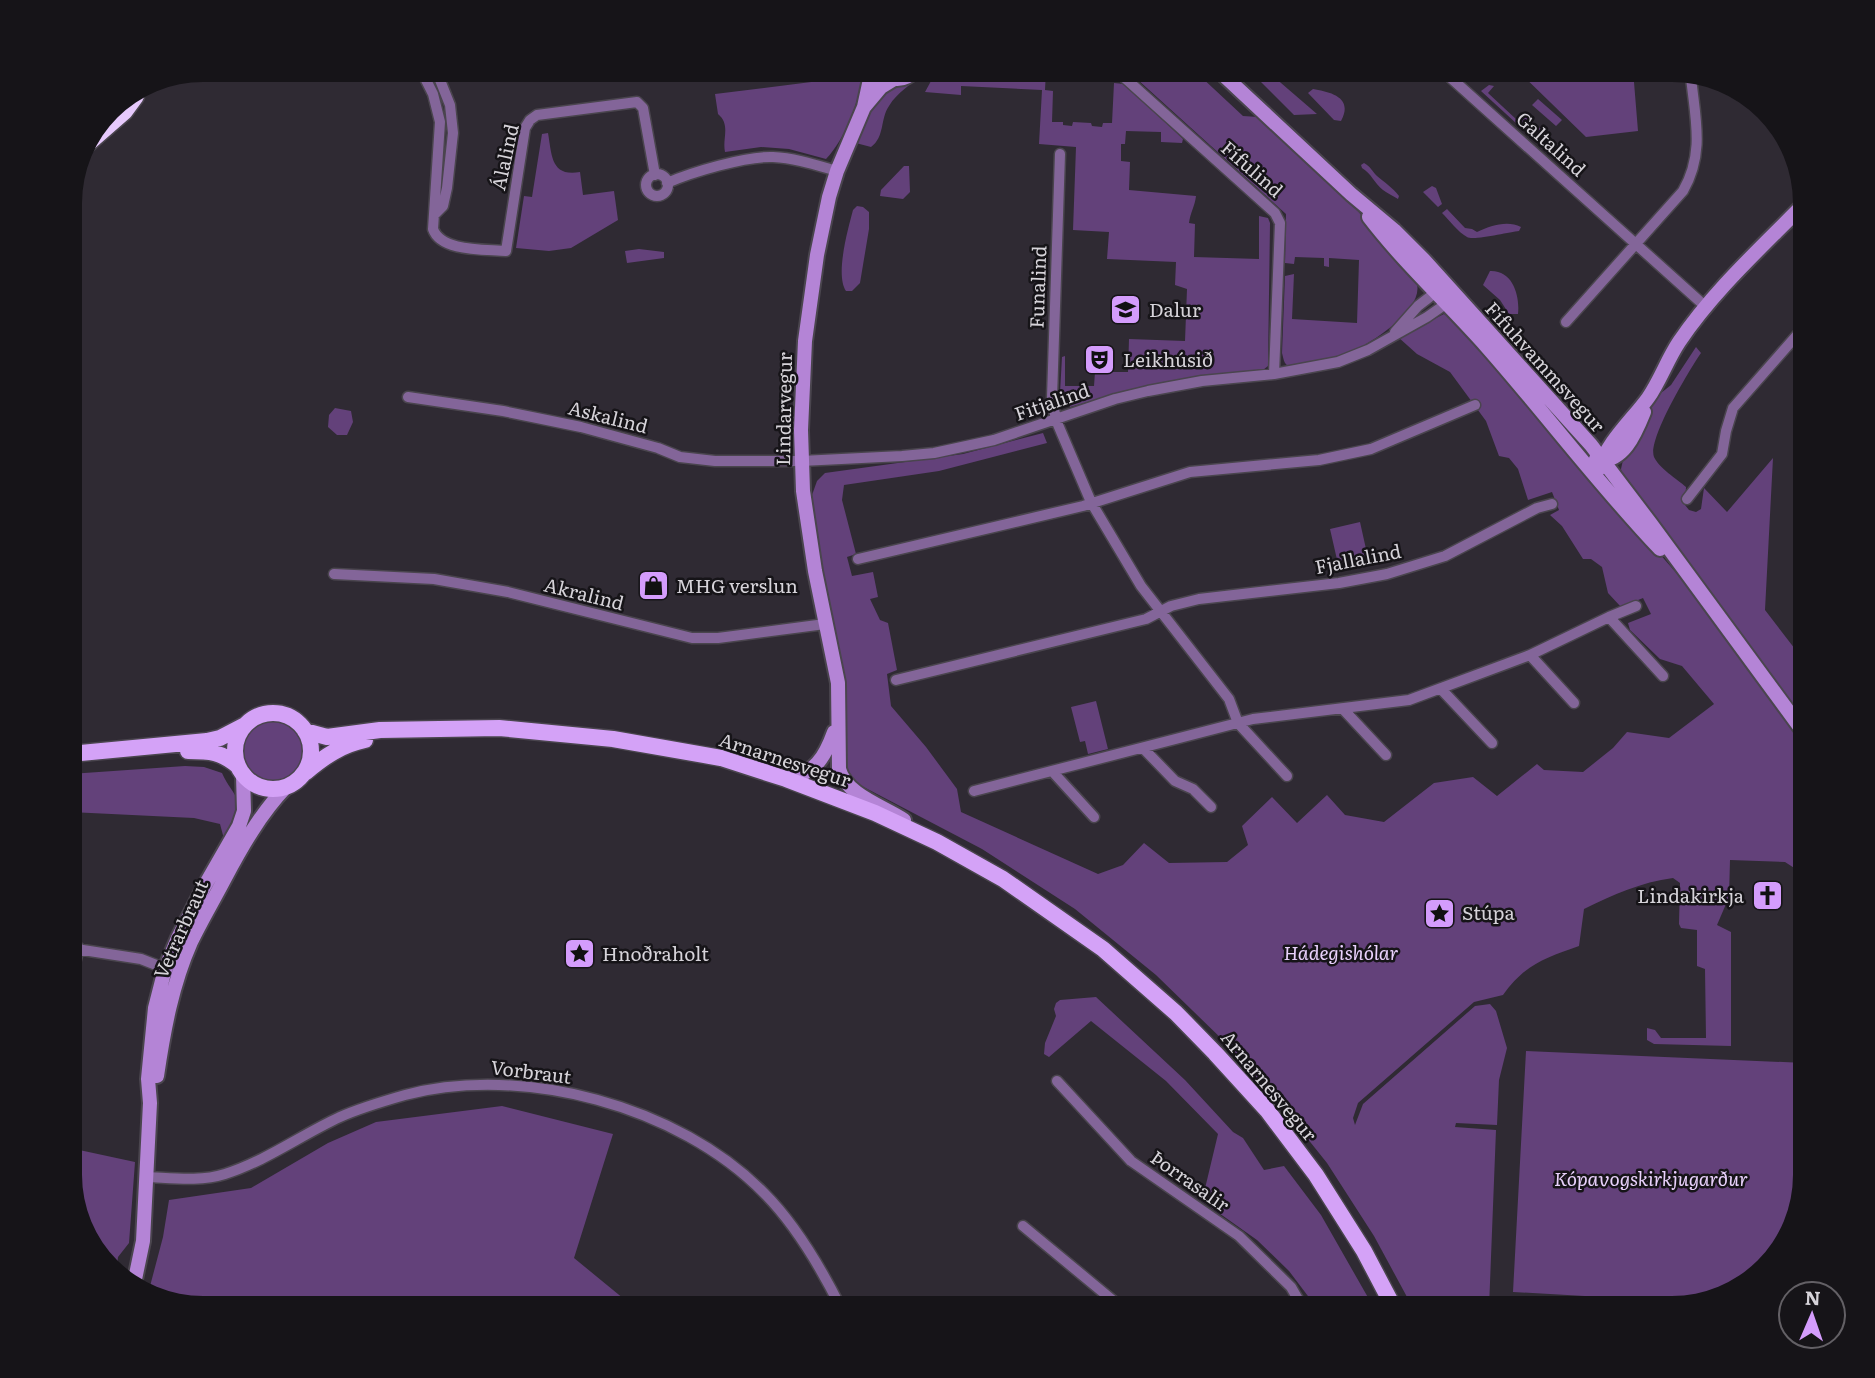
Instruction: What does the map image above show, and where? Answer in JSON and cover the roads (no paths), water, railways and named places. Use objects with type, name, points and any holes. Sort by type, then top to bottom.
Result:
[{"type":"main road","points":[[83,753],[207,741],[245,726],[256,717],[275,713],[295,720],[305,731],[311,752],[304,774],[286,787],[266,789],[253,784],[225,755],[199,751],[83,759]]},
{"type":"main road","points":[[241,771],[236,745],[245,726]]},
{"type":"main road","name":"Arnarnesvegur","points":[[305,731],[327,737],[380,730],[499,728],[613,739],[721,758],[875,813],[937,842],[1003,878],[1103,949],[1176,1013],[1267,1110],[1316,1175],[1364,1251],[1388,1296]]},
{"type":"main road","name":"Arnarnesvegur","points":[[304,774],[341,748],[398,731]]},
{"type":"main road","name":"Arnarnesvegur","points":[[664,749],[779,785],[873,821],[935,850],[1070,926]]},
{"type":"street","name":"Álalind","points":[[427,82],[433,93],[440,122],[434,234],[443,241],[453,245],[506,251],[525,128],[530,120],[541,114],[631,102],[640,104],[644,110],[655,175]]},
{"type":"street","points":[[434,215],[443,205],[447,188],[453,133],[450,104],[441,82]]},
{"type":"street","name":"Lindarvegur","points":[[869,82],[864,107],[837,171],[817,255],[810,299],[805,341],[801,461],[806,521],[838,683],[838,763],[841,777],[847,785],[937,842]]},
{"type":"street","name":"Lindarvegur","points":[[864,107],[881,87],[889,82]]},
{"type":"street","name":"Fífulind","points":[[1129,82],[1275,213],[1280,223],[1274,374]]},
{"type":"street","name":"Fífuhvammsvegur","points":[[1231,82],[1351,194],[1389,244],[1441,289],[1602,461],[1793,718]]},
{"type":"street","name":"Galtalind","points":[[1455,82],[1706,307]]},
{"type":"street","points":[[1566,321],[1683,191],[1695,165],[1698,147],[1692,85]]},
{"type":"street","name":"Funalind","points":[[1056,420],[1052,398],[1060,155]]},
{"type":"street","points":[[667,183],[702,170],[770,156],[789,158],[837,171]]},
{"type":"street","points":[[655,175],[664,177],[667,183],[667,189],[662,194],[652,195],[647,190],[649,178],[655,175]]},
{"type":"street","points":[[1603,485],[1600,474],[1608,446],[1623,431],[1650,394],[1679,343],[1706,307],[1793,216]]},
{"type":"street","name":"Fitjalind","points":[[1391,337],[1418,306],[1441,289]]},
{"type":"street","name":"Fitjalind","points":[[801,461],[934,453],[994,440],[1115,399],[1148,391],[1202,381],[1321,367],[1353,358],[1451,300]]},
{"type":"street","name":"Fífuhvammsvegur","points":[[1451,300],[1603,485],[1692,582]]},
{"type":"street","points":[[1687,499],[1722,454],[1733,408],[1793,340]]},
{"type":"street","name":"Askalind","points":[[408,397],[503,411],[582,427],[658,448],[680,457],[715,461],[801,461]]},
{"type":"street","points":[[858,559],[1091,502],[1190,472],[1319,460],[1371,449],[1475,405]]},
{"type":"street","points":[[1538,407],[1554,418],[1583,452],[1602,461]]},
{"type":"street","points":[[1056,420],[1091,502],[1141,586],[1229,699],[1238,723],[1287,776]]},
{"type":"street","name":"Fjallalind","points":[[896,680],[1146,619],[1171,606],[1199,599],[1339,583],[1387,574],[1445,556],[1537,508],[1552,504]]},
{"type":"street","name":"Akralind","points":[[334,574],[409,577],[483,588],[692,638],[718,638],[825,624]]},
{"type":"street","points":[[974,791],[1238,723],[1273,716],[1409,700],[1530,655],[1636,606]]},
{"type":"street","points":[[1609,617],[1663,676]]},
{"type":"street","points":[[1530,655],[1574,703]]},
{"type":"street","points":[[1441,688],[1492,743]]},
{"type":"street","points":[[1343,709],[1386,755]]},
{"type":"street","name":"Lindarvegur","points":[[786,779],[813,769],[823,758],[839,717]]},
{"type":"street","points":[[1143,748],[1175,781],[1193,789],[1211,807]]},
{"type":"street","name":"Vetrarbraut","points":[[136,1275],[143,1241],[151,1031],[190,912],[239,826],[244,811],[241,771]]},
{"type":"street","points":[[1052,771],[1094,817]]},
{"type":"street","name":"Vetrarbraut","points":[[172,971],[191,942],[242,848],[275,798],[286,787]]},
{"type":"street","points":[[83,949],[141,958],[172,971]]},
{"type":"street","name":"Þorrasalir","points":[[1057,1082],[1131,1161],[1239,1236],[1291,1287],[1296,1296]]},
{"type":"street","name":"Vorbraut","points":[[146,1177],[197,1179],[224,1174],[253,1163],[341,1116],[405,1096],[477,1083],[534,1086],[611,1102],[682,1134],[731,1164],[765,1194],[795,1233],[835,1296]]},
{"type":"street","points":[[1023,1226],[1108,1296]]},
{"type":"place","name":"Dalur","points":[[1126,310]]},
{"type":"place","name":"Leikhúsið","points":[[1100,360]]},
{"type":"place","name":"MHG verslun","points":[[653,586]]},
{"type":"place","name":"Lindakirkja","points":[[1767,896]]},
{"type":"place","name":"Stúpa","points":[[1439,913]]},
{"type":"place","name":"Hnoðraholt","points":[[579,954]]},
{"type":"park label","name":"Hádegishólar","points":[[1341,953]]},
{"type":"park label","name":"Kópavogskirkjugarður","points":[[1651,1179]]}]
